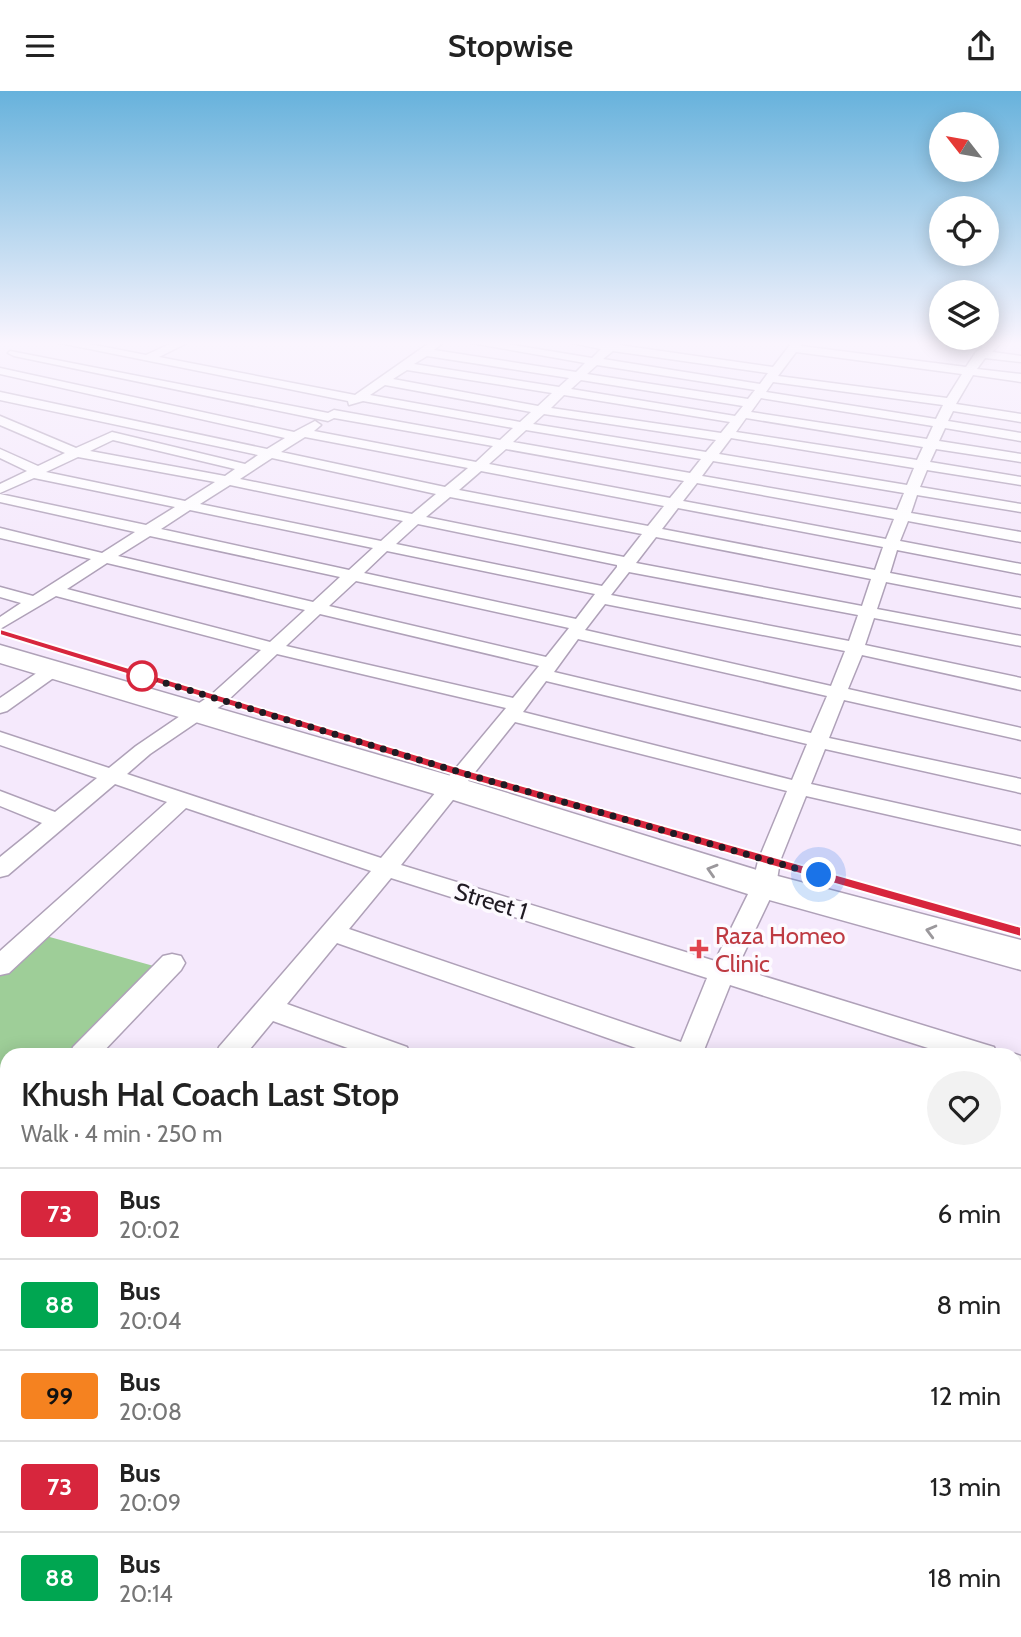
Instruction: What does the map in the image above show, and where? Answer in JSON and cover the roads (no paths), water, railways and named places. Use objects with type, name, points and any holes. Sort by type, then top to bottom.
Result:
[{"type":"main road","points":[[0,633],[206,706],[766,874],[1021,955]]},
{"type":"main road","points":[[0,654],[53,670],[206,706]]},
{"type":"main road","points":[[766,874],[1021,932]]},
{"type":"street","points":[[78,413],[447,492],[1021,603]]},
{"type":"street","points":[[194,413],[1021,569]]},
{"type":"street","points":[[321,413],[1021,537]]},
{"type":"street","points":[[0,624],[334,413]]},
{"type":"street","points":[[445,413],[1021,508]]},
{"type":"street","points":[[0,869],[111,777],[206,706],[274,648],[414,519],[538,413]]},
{"type":"street","points":[[564,413],[923,464],[1021,481]]},
{"type":"street","points":[[235,1048],[459,781],[650,532],[675,505],[742,413]]},
{"type":"street","points":[[865,413],[932,443],[1021,458]]},
{"type":"street","points":[[909,413],[941,423],[1021,437]]},
{"type":"street","points":[[691,1048],[766,874],[855,648],[912,489],[947,413]]},
{"type":"street","points":[[0,420],[76,453],[226,480],[625,564],[1021,641]]},
{"type":"street","points":[[0,489],[112,436],[246,468]]},
{"type":"street","points":[[0,453],[36,472],[186,506],[386,545],[602,595],[1021,684]]},
{"type":"street","points":[[0,498],[352,576],[837,694],[1021,734]]},
{"type":"street","points":[[0,533],[316,609],[818,741],[1021,786]]},
{"type":"street","points":[[53,590],[799,787],[1021,838]]},
{"type":"street","points":[[0,592],[35,602]]},
{"type":"street","points":[[0,707],[53,670]]},
{"type":"street","name":"Street 1","points":[[0,737],[111,777],[386,868],[962,1048]]},
{"type":"street","points":[[0,798],[57,821]]},
{"type":"street","points":[[0,966],[182,800]]},
{"type":"street","points":[[332,932],[668,1048]]},
{"type":"street","points":[[90,1048],[172,963]]},
{"type":"street","points":[[268,1008],[378,1048]]},
{"type":"place","name":"Raza Homeo Clinic","points":[[699,949]]}]
